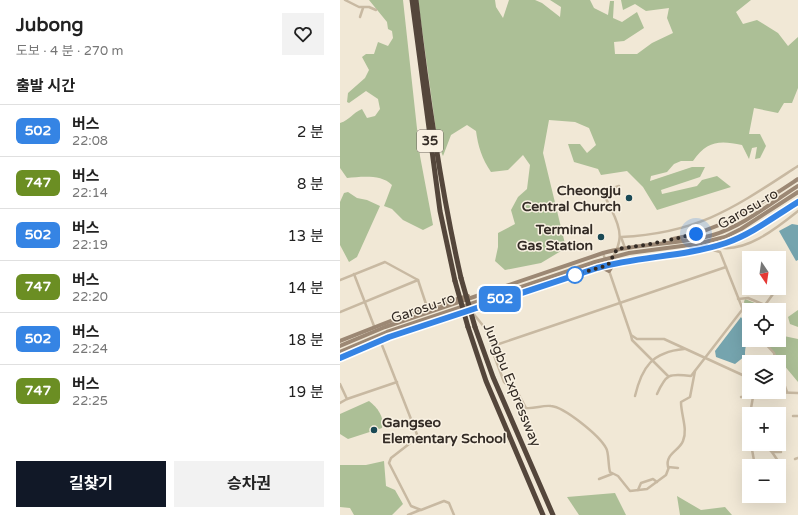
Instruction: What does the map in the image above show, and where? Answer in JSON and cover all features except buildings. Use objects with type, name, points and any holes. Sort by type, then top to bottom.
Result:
[{"type":"highway","name":"Jungbu Expressway","points":[[412,0],[440,211],[455,281],[468,327],[486,381],[543,515]]},
{"type":"highway","name":"Jungbu Expressway","points":[[416,0],[445,210],[461,278],[475,327],[493,377],[553,515]]},
{"type":"main road","name":"Garosu-ro","points":[[651,244],[696,234],[728,222],[798,179]]},
{"type":"main road","name":"Garosu-ro","points":[[340,346],[380,329],[603,253],[617,249],[704,237],[721,232],[738,224],[798,186]]},
{"type":"main road","name":"Garosu-ro","points":[[340,352],[371,338],[424,319],[614,256],[697,244],[725,237],[798,192]]},
{"type":"main road","name":"Garosu-ro","points":[[340,358],[380,340],[600,267],[614,263],[715,246],[738,238],[798,202]]},
{"type":"main road","points":[[600,267],[609,271],[614,263]]},
{"type":"main road","points":[[340,341],[374,326],[427,307],[494,290]]},
{"type":"street","points":[[347,0],[363,8],[369,6],[376,10]]},
{"type":"street","points":[[360,17],[363,8]]},
{"type":"street","points":[[622,237],[660,233],[691,226],[710,219],[740,204],[798,166]]},
{"type":"street","points":[[619,186],[604,191],[606,199],[617,220],[625,248]]},
{"type":"street","points":[[715,246],[728,250],[753,241],[773,230],[798,211]]},
{"type":"street","points":[[608,265],[614,256],[622,237]]},
{"type":"street","points":[[657,394],[664,379],[668,376],[675,374],[690,376],[742,310],[720,252],[707,248]]},
{"type":"street","points":[[603,253],[632,340],[668,376]]},
{"type":"street","points":[[340,280],[385,262],[418,280],[427,307]]},
{"type":"street","points":[[493,346],[726,266]]},
{"type":"street","points":[[354,274],[374,326]]},
{"type":"street","points":[[340,312],[418,280]]},
{"type":"street","points":[[738,299],[748,298],[765,305],[772,295]]},
{"type":"street","points":[[471,309],[479,322],[483,325],[493,346],[492,350],[504,382],[519,396],[526,408],[534,409],[542,406],[556,406],[595,433],[607,448],[608,466],[612,474]]},
{"type":"street","points":[[631,336],[637,340],[664,339],[742,375]]},
{"type":"street","points":[[380,340],[418,437],[391,458],[390,463],[411,506],[415,509],[421,510]]},
{"type":"street","points":[[768,347],[774,355]]},
{"type":"street","points":[[635,396],[640,377],[646,366],[652,360],[684,348]]},
{"type":"street","points":[[599,479],[612,474],[618,476],[630,491],[647,489],[666,475],[669,468],[667,464],[670,456],[681,447],[684,439],[681,402],[690,397],[695,370]]},
{"type":"street","points":[[340,403],[347,399],[397,382]]},
{"type":"street","points":[[340,384],[347,399]]},
{"type":"street","points":[[787,392],[798,393]]},
{"type":"street","points":[[793,416],[798,416]]},
{"type":"street","points":[[772,452],[781,452]]},
{"type":"street","points":[[772,452],[777,459]]},
{"type":"street","points":[[669,468],[678,468]]},
{"type":"street","points":[[638,490],[641,483],[653,479],[657,482]]},
{"type":"street","points":[[408,515],[444,501],[449,503],[454,515]]},
{"type":"green space","points":[[369,0],[403,0],[420,156],[433,225],[423,230],[403,220],[392,209],[384,206],[392,185],[382,179],[371,177],[347,178],[340,168],[340,123],[362,109],[367,118],[375,116],[380,109],[378,99],[366,91],[349,103],[347,102],[348,93],[365,78],[369,70],[362,57],[366,54],[374,54],[378,42],[388,46],[393,38],[392,31],[388,29],[387,22]]},
{"type":"green space","points":[[418,0],[495,0],[496,7],[503,18],[509,0],[535,0],[542,3],[560,17],[561,7],[550,0],[590,0],[594,8],[608,15],[610,1],[614,1],[613,18],[622,22],[637,12],[644,28],[624,41],[614,42],[615,54],[637,54],[652,43],[673,33],[667,18],[669,8],[646,11],[635,4],[623,10],[621,0],[751,0],[736,12],[743,24],[757,20],[778,33],[788,46],[798,37],[798,88],[792,103],[784,103],[778,113],[754,108],[749,134],[760,134],[766,146],[760,158],[755,159],[757,147],[752,148],[749,159],[742,145],[727,143],[714,144],[703,149],[693,161],[681,161],[674,164],[667,172],[651,176],[650,181],[692,167],[705,167],[700,177],[661,190],[662,194],[697,186],[702,180],[717,176],[731,187],[657,210],[643,187],[627,171],[601,175],[598,169],[574,162],[568,144],[580,144],[587,153],[596,145],[589,128],[575,122],[549,120],[543,153],[566,248],[541,263],[505,270],[495,261],[498,247],[498,233],[515,224],[511,210],[518,197],[527,189],[530,165],[523,155],[508,170],[491,172],[481,152],[476,131],[467,125],[451,135],[443,156],[438,145]]},
{"type":"green space","points":[[348,192],[357,198],[367,200],[380,206],[357,257],[349,262],[340,245],[340,202],[344,193]]},
{"type":"green space","points":[[745,299],[755,303],[744,303]]},
{"type":"green space","points":[[798,310],[798,327],[790,324],[788,317]]},
{"type":"green space","points":[[786,336],[798,339],[798,382],[786,368],[786,355],[776,355],[769,347],[786,347]]},
{"type":"green space","points":[[369,401],[380,413],[383,424],[382,428],[348,439],[340,434],[340,414]]},
{"type":"green space","points":[[384,461],[386,486],[395,490],[403,504],[392,515],[354,515],[350,508],[340,507],[340,465],[366,465]]},
{"type":"green space","points":[[615,493],[626,515],[579,515],[567,497]]},
{"type":"green space","points":[[677,496],[701,510],[725,507],[732,515],[680,515]]},
{"type":"water","points":[[792,224],[798,225],[798,260],[796,261],[779,231]]},
{"type":"water","points":[[741,317],[742,347],[745,347],[745,355],[742,355],[742,358],[735,364],[716,357],[715,351]]},
{"type":"bus line","name":"502","points":[[340,358],[389,337],[617,262],[700,249],[726,243],[738,238],[798,202]]},
{"type":"place","name":"Cheongju Central Church","points":[[629,198]]},
{"type":"place","name":"Terminal Gas Station","points":[[601,237]]},
{"type":"place","name":"Gangseo Elementary School","points":[[374,430]]},
{"type":"route","points":[[575,275],[608,265],[617,249],[651,244],[696,234]]}]
